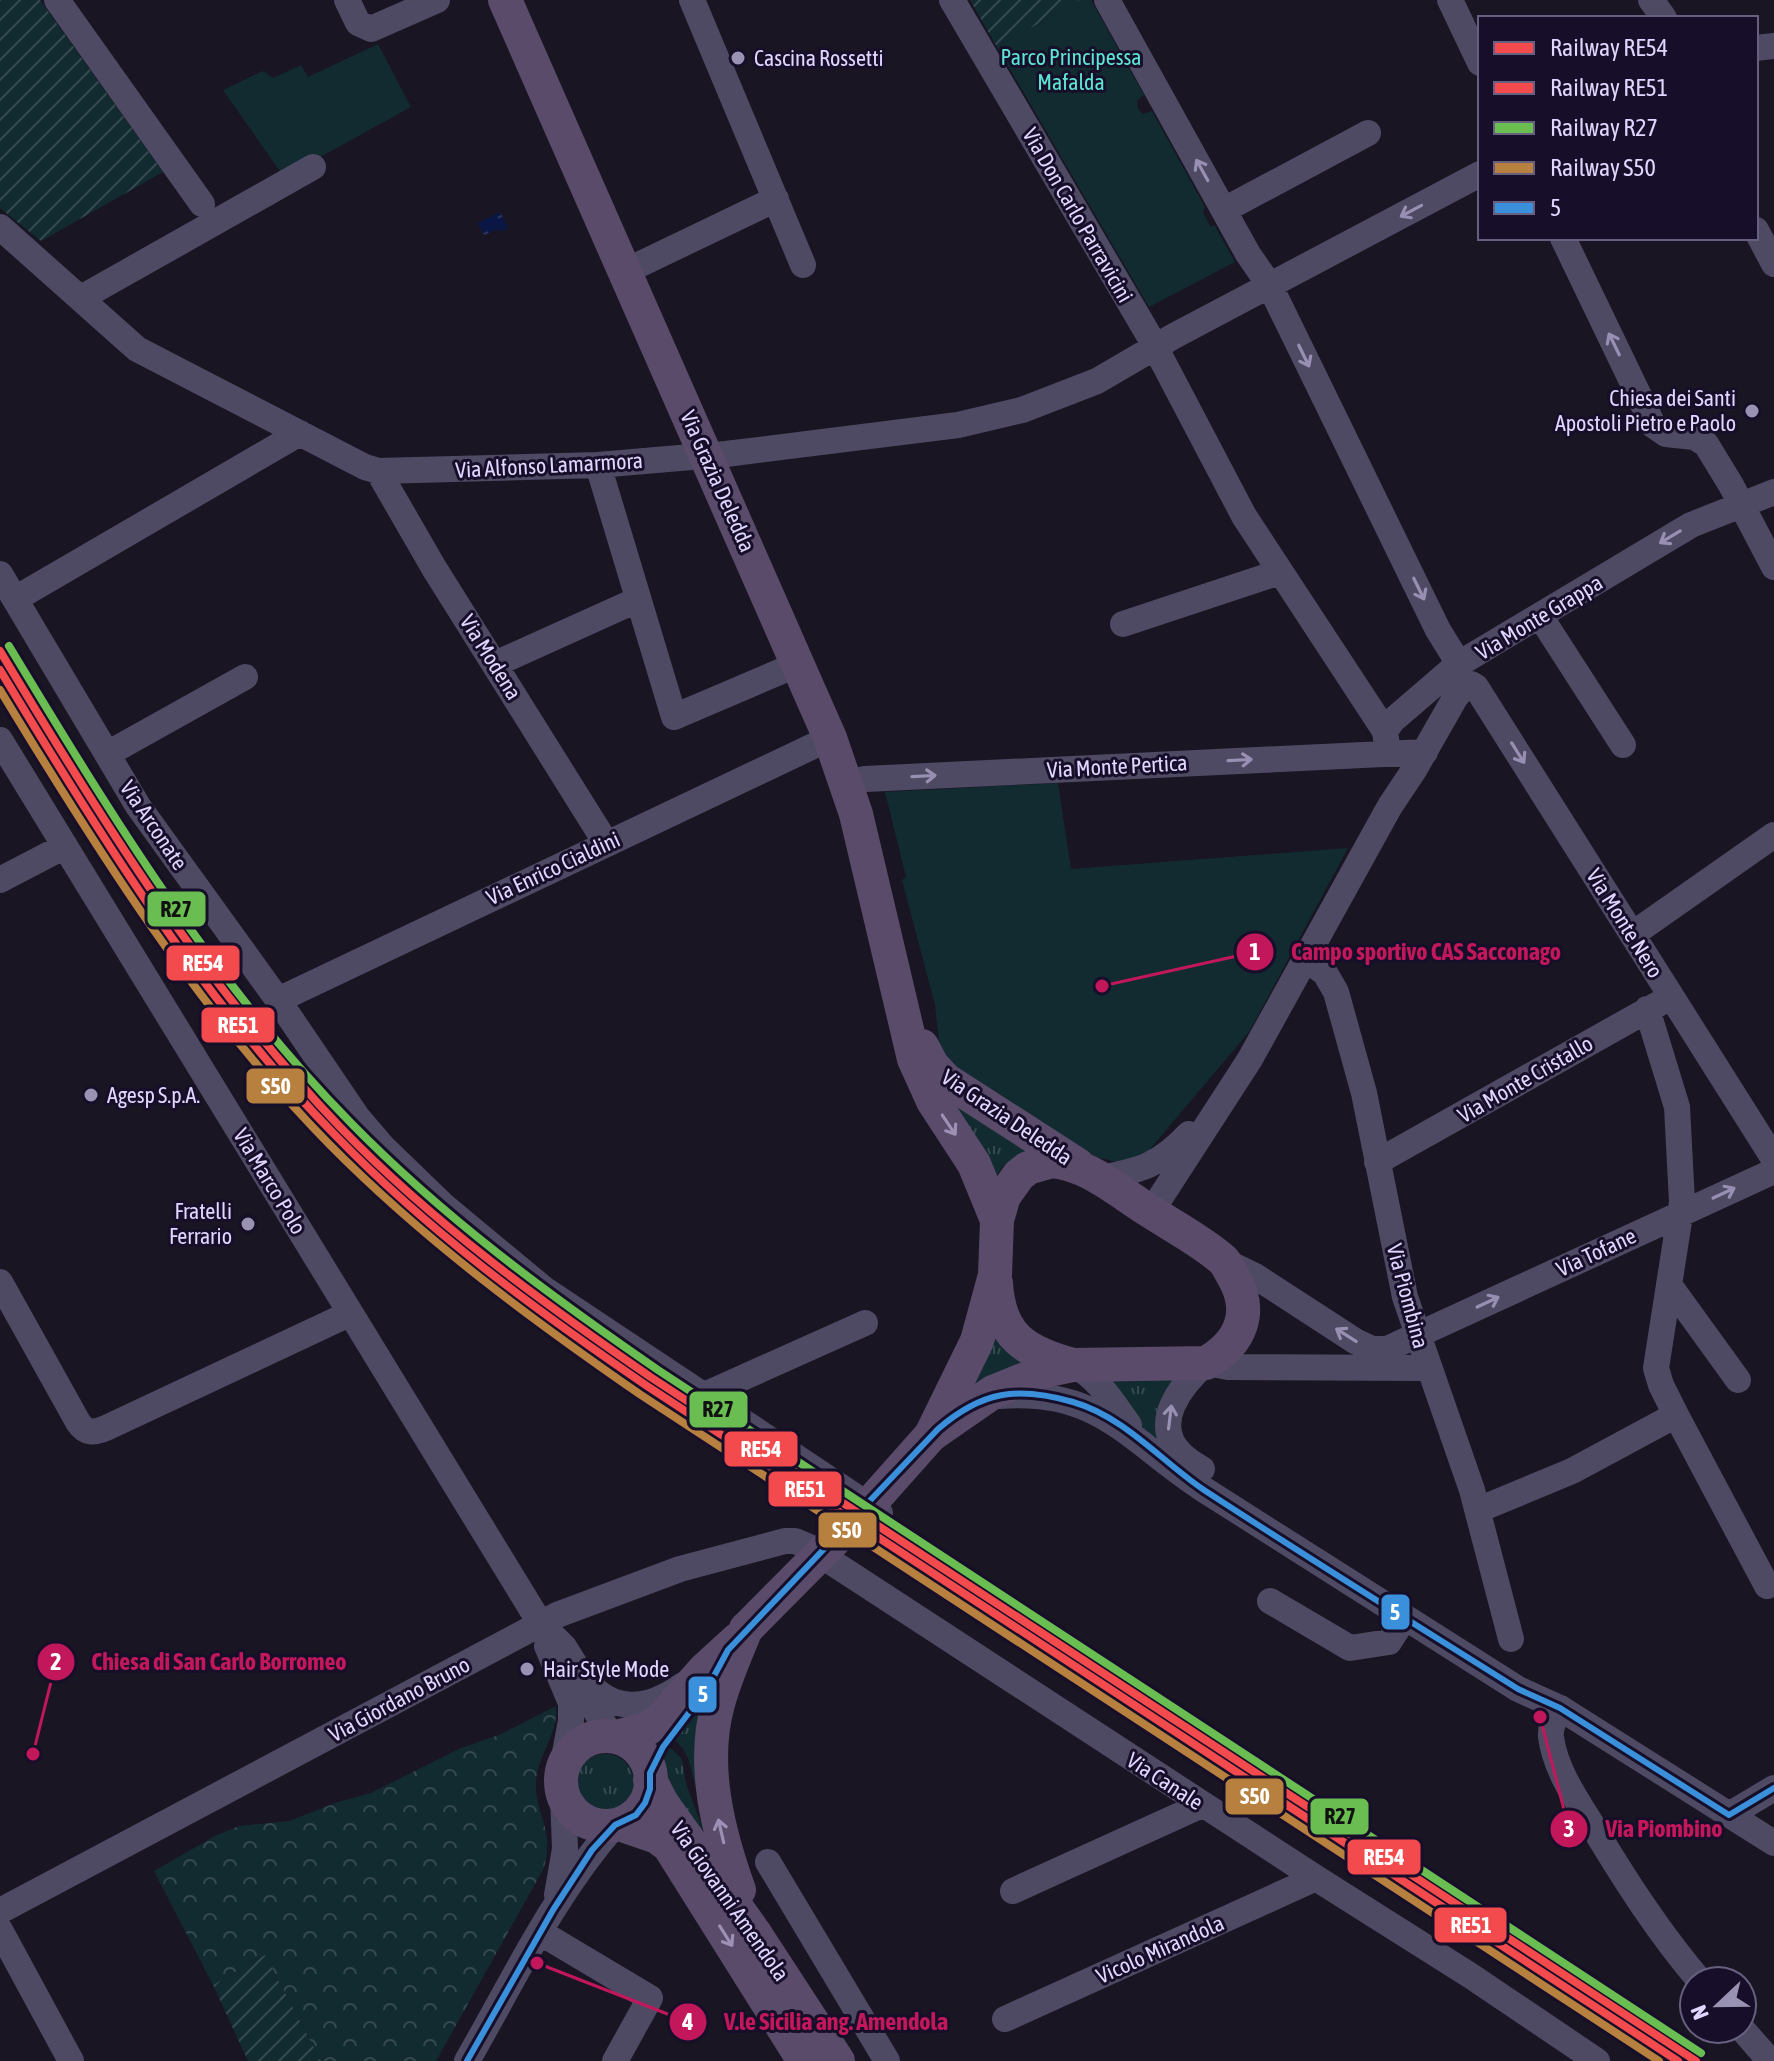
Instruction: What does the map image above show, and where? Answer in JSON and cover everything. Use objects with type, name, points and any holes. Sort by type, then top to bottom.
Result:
[{"type":"main road","name":"Via Grazia Deledda","points":[[505,0],[830,738],[847,783],[910,1046],[933,1101],[974,1164],[997,1220]]},
{"type":"main road","name":"Via Grazia Deledda","points":[[895,974],[921,1045],[938,1073],[1092,1174]]},
{"type":"main road","name":"Via Monte Grappa","points":[[1073,1365],[1037,1353],[1010,1331],[999,1308],[995,1275],[997,1220],[1011,1183],[1028,1168],[1052,1161],[1092,1174],[1151,1212]]},
{"type":"main road","points":[[1151,1212],[1224,1261],[1241,1289],[1245,1309],[1232,1344],[1206,1363]]},
{"type":"main road","name":"Via Monte Grappa","points":[[931,1435],[973,1352],[995,1275]]},
{"type":"main road","name":"Via Monte Grappa","points":[[931,1435],[983,1397],[1021,1379],[1073,1365],[1206,1363]]},
{"type":"main road","points":[[726,1649],[714,1678],[663,1747],[650,1777],[645,1803],[636,1815],[617,1824],[595,1825],[582,1820],[570,1810],[563,1783],[568,1756],[578,1745],[592,1738],[614,1737],[653,1725],[669,1712],[726,1649],[889,1484],[931,1435]]},
{"type":"main road","points":[[726,1649],[713,1731],[711,1768],[726,1851],[754,1932]]},
{"type":"main road","points":[[614,1737],[635,1747],[645,1759],[650,1777]]},
{"type":"main road","name":"Via Giovanni Amendola","points":[[650,1777],[666,1810],[754,1932],[838,2061]]},
{"type":"main road","name":"Via Giovanni Amendola","points":[[617,1824],[657,1837],[669,1846],[804,2061]]},
{"type":"street","points":[[57,0],[202,204]]},
{"type":"street","points":[[347,0],[358,23],[371,29],[437,0]]},
{"type":"street","points":[[692,0],[803,265]]},
{"type":"street","name":"Via Don Carlo Parravicini","points":[[952,0],[1156,348],[1244,516],[1386,742]]},
{"type":"street","points":[[1107,0],[1248,254],[1270,286],[1438,630],[1459,664]]},
{"type":"street","points":[[1450,0],[1478,59]]},
{"type":"street","points":[[1224,210],[1368,133]]},
{"type":"street","points":[[81,298],[313,167]]},
{"type":"street","points":[[1270,286],[1478,175]]},
{"type":"street","points":[[626,271],[776,199]]},
{"type":"street","name":"Via Alfonso Lamarmora","points":[[0,227],[144,353],[378,471],[598,465],[881,436],[989,419],[1077,391],[1270,286]]},
{"type":"street","points":[[1758,234],[1774,264]]},
{"type":"street","points":[[1564,240],[1653,425],[1666,434],[1694,437],[1706,444],[1774,567]]},
{"type":"street","points":[[15,599],[300,433]]},
{"type":"street","points":[[598,465],[674,717],[798,664]]},
{"type":"street","name":"Via Modena","points":[[378,471],[606,843]]},
{"type":"street","name":"Via Monte Grappa","points":[[1390,806],[1386,742],[1397,715],[1459,664],[1691,525],[1774,492]]},
{"type":"street","points":[[1123,624],[1280,572]]},
{"type":"street","name":"Via Arconate","points":[[0,574],[138,806],[362,1123],[444,1206],[544,1289],[880,1513]]},
{"type":"street","points":[[495,664],[637,600]]},
{"type":"street","points":[[1540,616],[1623,745]]},
{"type":"street","points":[[107,754],[245,677]]},
{"type":"street","name":"Via Monte Grappa","points":[[1151,1212],[1257,1048],[1390,806],[1447,712],[1463,688],[1471,684],[1476,687]]},
{"type":"street","name":"Via Monte Nero","points":[[1476,687],[1774,1159]]},
{"type":"street","points":[[1420,696],[1434,697],[1447,712]]},
{"type":"street","name":"Via Enrico Cialdini","points":[[278,1000],[830,738]]},
{"type":"street","name":"Via Marco Polo","points":[[0,740],[540,1623],[564,1647],[579,1671],[590,1702],[614,1737]]},
{"type":"street","name":"Via Monte Pertica","points":[[847,783],[865,779],[1386,742],[1425,752]]},
{"type":"street","points":[[1633,934],[1774,835]]},
{"type":"street","points":[[0,880],[65,846]]},
{"type":"street","name":"Via Piombina","points":[[1306,959],[1325,973],[1336,992],[1361,1081],[1402,1287],[1478,1510],[1511,1639]]},
{"type":"street","name":"Via Monte Cristallo","points":[[1377,1162],[1672,996]]},
{"type":"street","points":[[1647,1009],[1677,1107],[1682,1212],[1656,1368],[1676,1415],[1767,1586]]},
{"type":"street","name":"Via Monte Grappa","points":[[1092,1174],[1140,1170],[1167,1155],[1232,1087]]},
{"type":"street","name":"Via Tofane","points":[[1224,1261],[1255,1276],[1367,1347],[1387,1349],[1774,1171]]},
{"type":"street","points":[[0,1282],[78,1422],[85,1430],[95,1432],[349,1314]]},
{"type":"street","points":[[1670,1286],[1738,1380]]},
{"type":"street","points":[[702,1396],[865,1323]]},
{"type":"street","points":[[1429,1368],[1228,1367],[1206,1363],[1187,1380],[1172,1403],[1168,1416],[1172,1441],[1181,1454],[1211,1476],[1526,1676],[1560,1708]]},
{"type":"street","points":[[1073,1365],[1083,1369],[1108,1396],[1140,1440]]},
{"type":"street","points":[[983,1397],[1030,1395],[1068,1400],[1099,1412],[1140,1440],[1183,1476],[1518,1689],[1560,1708],[1774,1843]]},
{"type":"street","points":[[1478,1510],[1572,1471],[1676,1415]]},
{"type":"street","name":"Via Giordano Bruno","points":[[0,1911],[540,1623],[680,1569],[764,1546],[795,1541],[815,1552]]},
{"type":"street","name":"Via Canale","points":[[815,1552],[1202,1805],[1471,1976],[1597,2061]]},
{"type":"street","points":[[1270,1601],[1350,1648],[1389,1642],[1405,1617]]},
{"type":"street","name":"Via Marco Polo","points":[[540,1623],[549,1655],[566,1686],[571,1703],[563,1783],[565,1858],[547,1921]]},
{"type":"street","points":[[579,1671],[604,1697],[618,1703],[638,1705],[670,1694],[726,1649]]},
{"type":"street","points":[[1560,1708],[1551,1736],[1568,1783],[1636,1896],[1686,1965]]},
{"type":"street","points":[[1729,1815],[1774,1788]]},
{"type":"street","points":[[1013,1891],[1202,1805]]},
{"type":"street","points":[[467,2061],[547,1921],[592,1850],[617,1824]]},
{"type":"street","name":"Via Giovanni Amendola","points":[[768,1862],[887,2061]]},
{"type":"street","name":"Vicolo Mirandola","points":[[1005,2019],[1316,1878]]},
{"type":"street","points":[[547,1921],[650,1998],[615,2061]]},
{"type":"street","points":[[0,1930],[71,2061]]},
{"type":"street","points":[[1756,2045],[1770,2061]]},
{"type":"green space","points":[[0,0],[40,0],[163,172],[41,241],[0,208]]},
{"type":"green space","points":[[970,0],[1080,0],[997,47]]},
{"type":"green space","name":"Parco Principessa Mafalda","points":[[1080,0],[1091,0],[1144,95],[1137,101],[1138,109],[1143,114],[1152,111],[1205,207],[1203,212],[1210,226],[1215,226],[1235,262],[1149,307],[997,47]]},
{"type":"green space","points":[[378,44],[411,107],[284,177],[223,90],[263,71],[273,78],[301,65],[308,77]]},
{"type":"green space","points":[[1058,783],[1071,869],[1348,848],[1249,1032],[1145,1155],[1117,1162],[1096,1157],[953,1066],[940,1051],[935,1005],[902,880],[906,877],[885,792]]},
{"type":"green space","points":[[940,1093],[1027,1150],[1004,1165],[993,1181]]},
{"type":"green space","points":[[988,1319],[1030,1364],[979,1389],[968,1377]]},
{"type":"green space","points":[[1173,1375],[1160,1446],[1137,1421],[1110,1376]]},
{"type":"green space","points":[[708,1699],[710,1825],[688,1759],[675,1740]]},
{"type":"green space","points":[[556,1706],[554,1726],[536,1783],[547,1842],[544,1868],[436,2061],[321,2061],[265,1955],[213,1985],[154,1871],[239,1826],[289,1821],[371,1793],[461,1748],[499,1735]]},
{"type":"green space","points":[[669,1747],[682,1759],[686,1784],[703,1829],[694,1835],[668,1793],[663,1771]]},
{"type":"green space","points":[[605,1754],[626,1762],[634,1783],[626,1804],[605,1812],[584,1804],[576,1783],[584,1762]]},
{"type":"green space","points":[[265,1955],[321,2061],[248,2061],[213,1985]]},
{"type":"water","points":[[500,212],[508,228],[484,235],[478,223]]},
{"type":"rail line","name":"R27","points":[[9,646],[166,895],[254,1013],[351,1123],[460,1223],[537,1284],[658,1370],[1701,2053]]},
{"type":"rail line","name":"RE54","points":[[0,651],[116,838],[200,959],[245,1017],[291,1074],[341,1128],[452,1230],[570,1321],[652,1378],[1696,2061]]},
{"type":"rail line","name":"RE51","points":[[0,670],[75,793],[196,972],[240,1028],[336,1136],[446,1238],[565,1329],[647,1386],[1678,2061]]},
{"type":"rail line","name":"S50","points":[[0,690],[112,869],[236,1040],[330,1145],[441,1246],[519,1308],[641,1395],[1659,2061]]},
{"type":"transit line","name":"5","points":[[467,2061],[553,1910],[592,1850],[615,1825],[636,1815],[645,1803],[650,1789],[650,1773],[663,1747],[707,1689],[728,1650],[938,1429],[970,1406],[1001,1395],[1017,1393],[1053,1397],[1092,1409],[1109,1418],[1188,1479],[1282,1540],[1518,1689],[1560,1708],[1729,1815],[1774,1788]]},
{"type":"place","name":"Cascina Rossetti","points":[[738,58]]},
{"type":"place","name":"Chiesa dei Santi Apostoli Pietro e Paolo","points":[[1752,411]]},
{"type":"place","name":"Campo sportivo CAS Sacconago","points":[[1102,986]]},
{"type":"place","name":"Agesp S.p.A.","points":[[91,1095]]},
{"type":"place","name":"Fratelli Ferrario","points":[[248,1224]]},
{"type":"place","name":"Hair Style Mode","points":[[527,1669]]},
{"type":"place","name":"Via Piombino","points":[[1540,1717]]},
{"type":"place","name":"Chiesa di San Carlo Borromeo","points":[[33,1754]]},
{"type":"place","name":"V.le Sicilia ang. Amendola","points":[[537,1963]]}]
